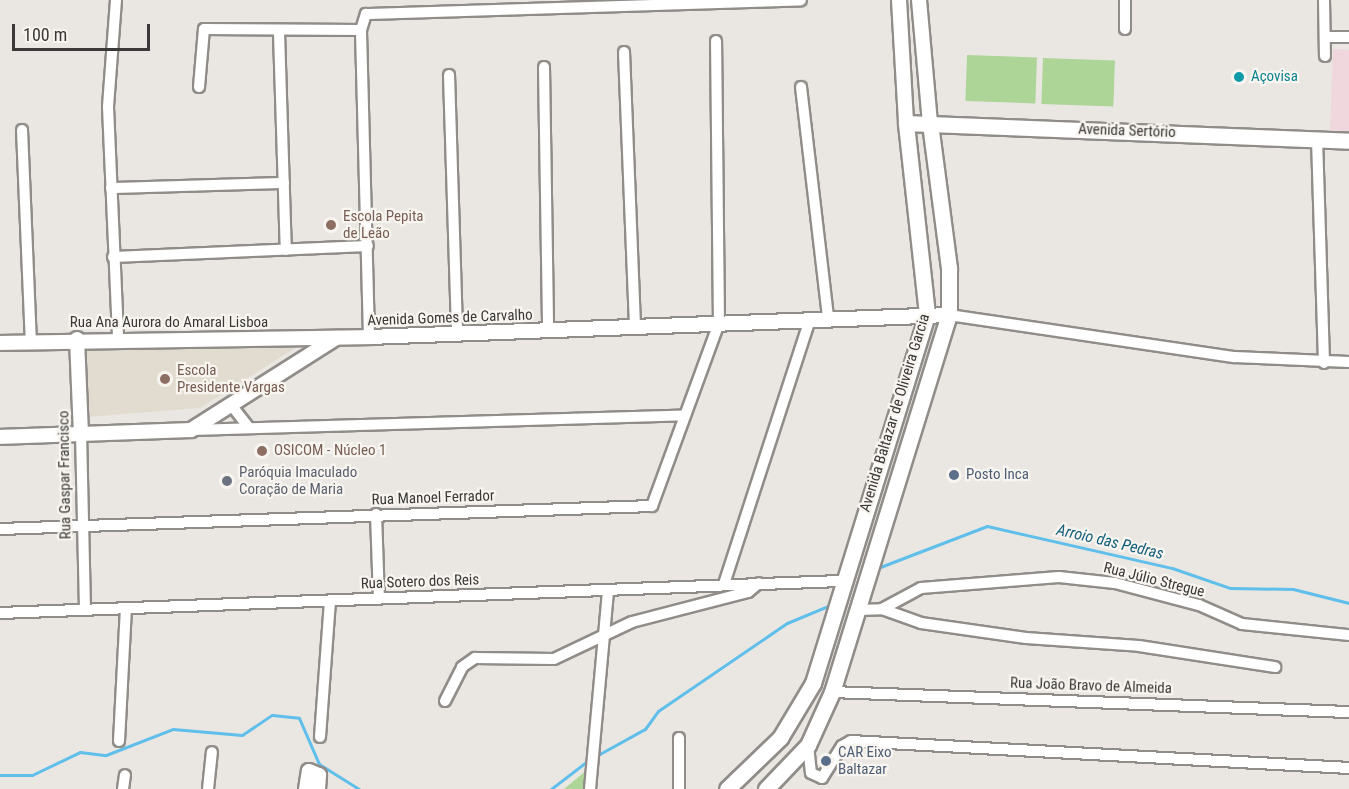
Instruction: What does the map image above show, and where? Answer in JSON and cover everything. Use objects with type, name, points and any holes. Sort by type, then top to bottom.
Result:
[{"type":"main road","name":"Avenida Sertório","points":[[906,123],[1349,141]]},
{"type":"main road","name":"Avenida Baltazar de Oliveira Garcia","points":[[727,789],[780,738],[813,683],[841,584],[927,314],[906,123]]},
{"type":"main road","name":"Avenida Baltazar de Oliveira Garcia","points":[[766,789],[808,745],[832,692],[949,315],[949,268],[930,123]]},
{"type":"street","points":[[116,0],[108,108],[118,338]]},
{"type":"street","points":[[369,337],[361,30],[363,16],[373,13],[801,0]]},
{"type":"street","name":"Avenida Baltazar de Oliveira Garcia","points":[[899,0],[906,123]]},
{"type":"street","name":"Avenida Baltazar de Oliveira Garcia","points":[[919,0],[930,123]]},
{"type":"street","points":[[1125,0],[1125,29]]},
{"type":"street","points":[[1324,0],[1325,56]]},
{"type":"street","points":[[199,87],[202,30],[279,33],[361,30]]},
{"type":"street","points":[[279,33],[286,250]]},
{"type":"street","points":[[1325,37],[1349,38]]},
{"type":"street","points":[[0,437],[685,416],[719,323],[716,41]]},
{"type":"street","points":[[624,52],[635,327]]},
{"type":"street","points":[[544,67],[548,331]]},
{"type":"street","points":[[449,75],[457,334]]},
{"type":"street","points":[[801,87],[828,318]]},
{"type":"street","points":[[22,130],[31,342]]},
{"type":"street","points":[[1317,140],[1324,363]]},
{"type":"street","points":[[111,188],[284,183]]},
{"type":"street","points":[[113,257],[368,246]]},
{"type":"street","points":[[927,314],[966,317],[1235,357],[1324,363],[1349,362]]},
{"type":"street","name":"Avenida Gomes de Carvalho","points":[[338,337],[548,331],[927,314]]},
{"type":"street","points":[[724,584],[810,319]]},
{"type":"street","points":[[191,430],[338,337]]},
{"type":"street","name":"Rua Ana Aurora do Amaral Lisboa","points":[[0,343],[118,338],[338,337]]},
{"type":"street","name":"Rua Gaspar Francisco","points":[[77,339],[85,610]]},
{"type":"street","points":[[232,406],[249,429]]},
{"type":"street","name":"Rua Manoel Ferrador","points":[[0,529],[652,506],[685,416]]},
{"type":"street","points":[[376,514],[379,598]]},
{"type":"street","name":"Rua Júlio Stregue","points":[[882,609],[921,588],[1059,577],[1115,583],[1199,605],[1242,624],[1349,635]]},
{"type":"street","points":[[445,701],[462,667],[476,658],[550,660],[604,635],[686,606],[748,592],[759,583]]},
{"type":"street","name":"Rua Sotero dos Reis","points":[[0,613],[379,598],[608,592],[724,584],[841,584]]},
{"type":"street","points":[[590,789],[608,592]]},
{"type":"street","points":[[320,737],[330,600]]},
{"type":"street","points":[[119,741],[126,609]]},
{"type":"street","points":[[858,610],[882,609],[921,622],[1002,635],[1138,646],[1275,667]]},
{"type":"street","name":"Rua João Bravo de Almeida","points":[[832,692],[1349,712]]},
{"type":"street","points":[[679,738],[679,789]]},
{"type":"street","points":[[808,745],[811,773],[822,778],[842,746],[851,741],[1349,768]]},
{"type":"street","points":[[208,789],[212,752]]},
{"type":"street","points":[[306,789],[310,771],[319,774],[318,789]]},
{"type":"street","points":[[123,789],[124,775]]},
{"type":"shaded area","points":[[1333,49],[1349,50],[1349,132],[1330,131]]},
{"type":"shaded area","name":"Escola Presidente Vargas","points":[[303,343],[200,408],[88,417],[82,350]]},
{"type":"green space","points":[[967,55],[1037,57],[1035,103],[965,101]]},
{"type":"green space","points":[[1043,58],[1115,61],[1113,106],[1041,104]]},
{"type":"green space","points":[[587,770],[585,789],[564,789]]},
{"type":"waterway","name":"Arroio das Pedras","points":[[875,569],[987,526],[1172,568],[1230,588],[1293,589],[1349,603]]},
{"type":"waterway","name":"Arroio das Pedras","points":[[596,756],[645,729],[658,711],[787,623],[828,606]]},
{"type":"waterway","name":"Arroio das Pedras","points":[[0,775],[32,775],[80,752],[106,755],[173,729],[242,735],[272,715],[299,718],[319,764],[359,789]]},
{"type":"waterway","name":"Arroio das Pedras","points":[[551,789],[590,759]]},
{"type":"place","name":"Açovisa","points":[[1239,77]]},
{"type":"place","name":"Escola Pepita de Leão","points":[[331,225]]},
{"type":"place","name":"Escola Presidente Vargas","points":[[165,379]]},
{"type":"place","name":"OSICOM - Núcleo 1","points":[[262,451]]},
{"type":"place","name":"Posto Inca","points":[[954,475]]},
{"type":"place","name":"Paróquia Imaculado Coração de Maria","points":[[227,481]]},
{"type":"place","name":"CAR Eixo Baltazar","points":[[826,761]]}]
